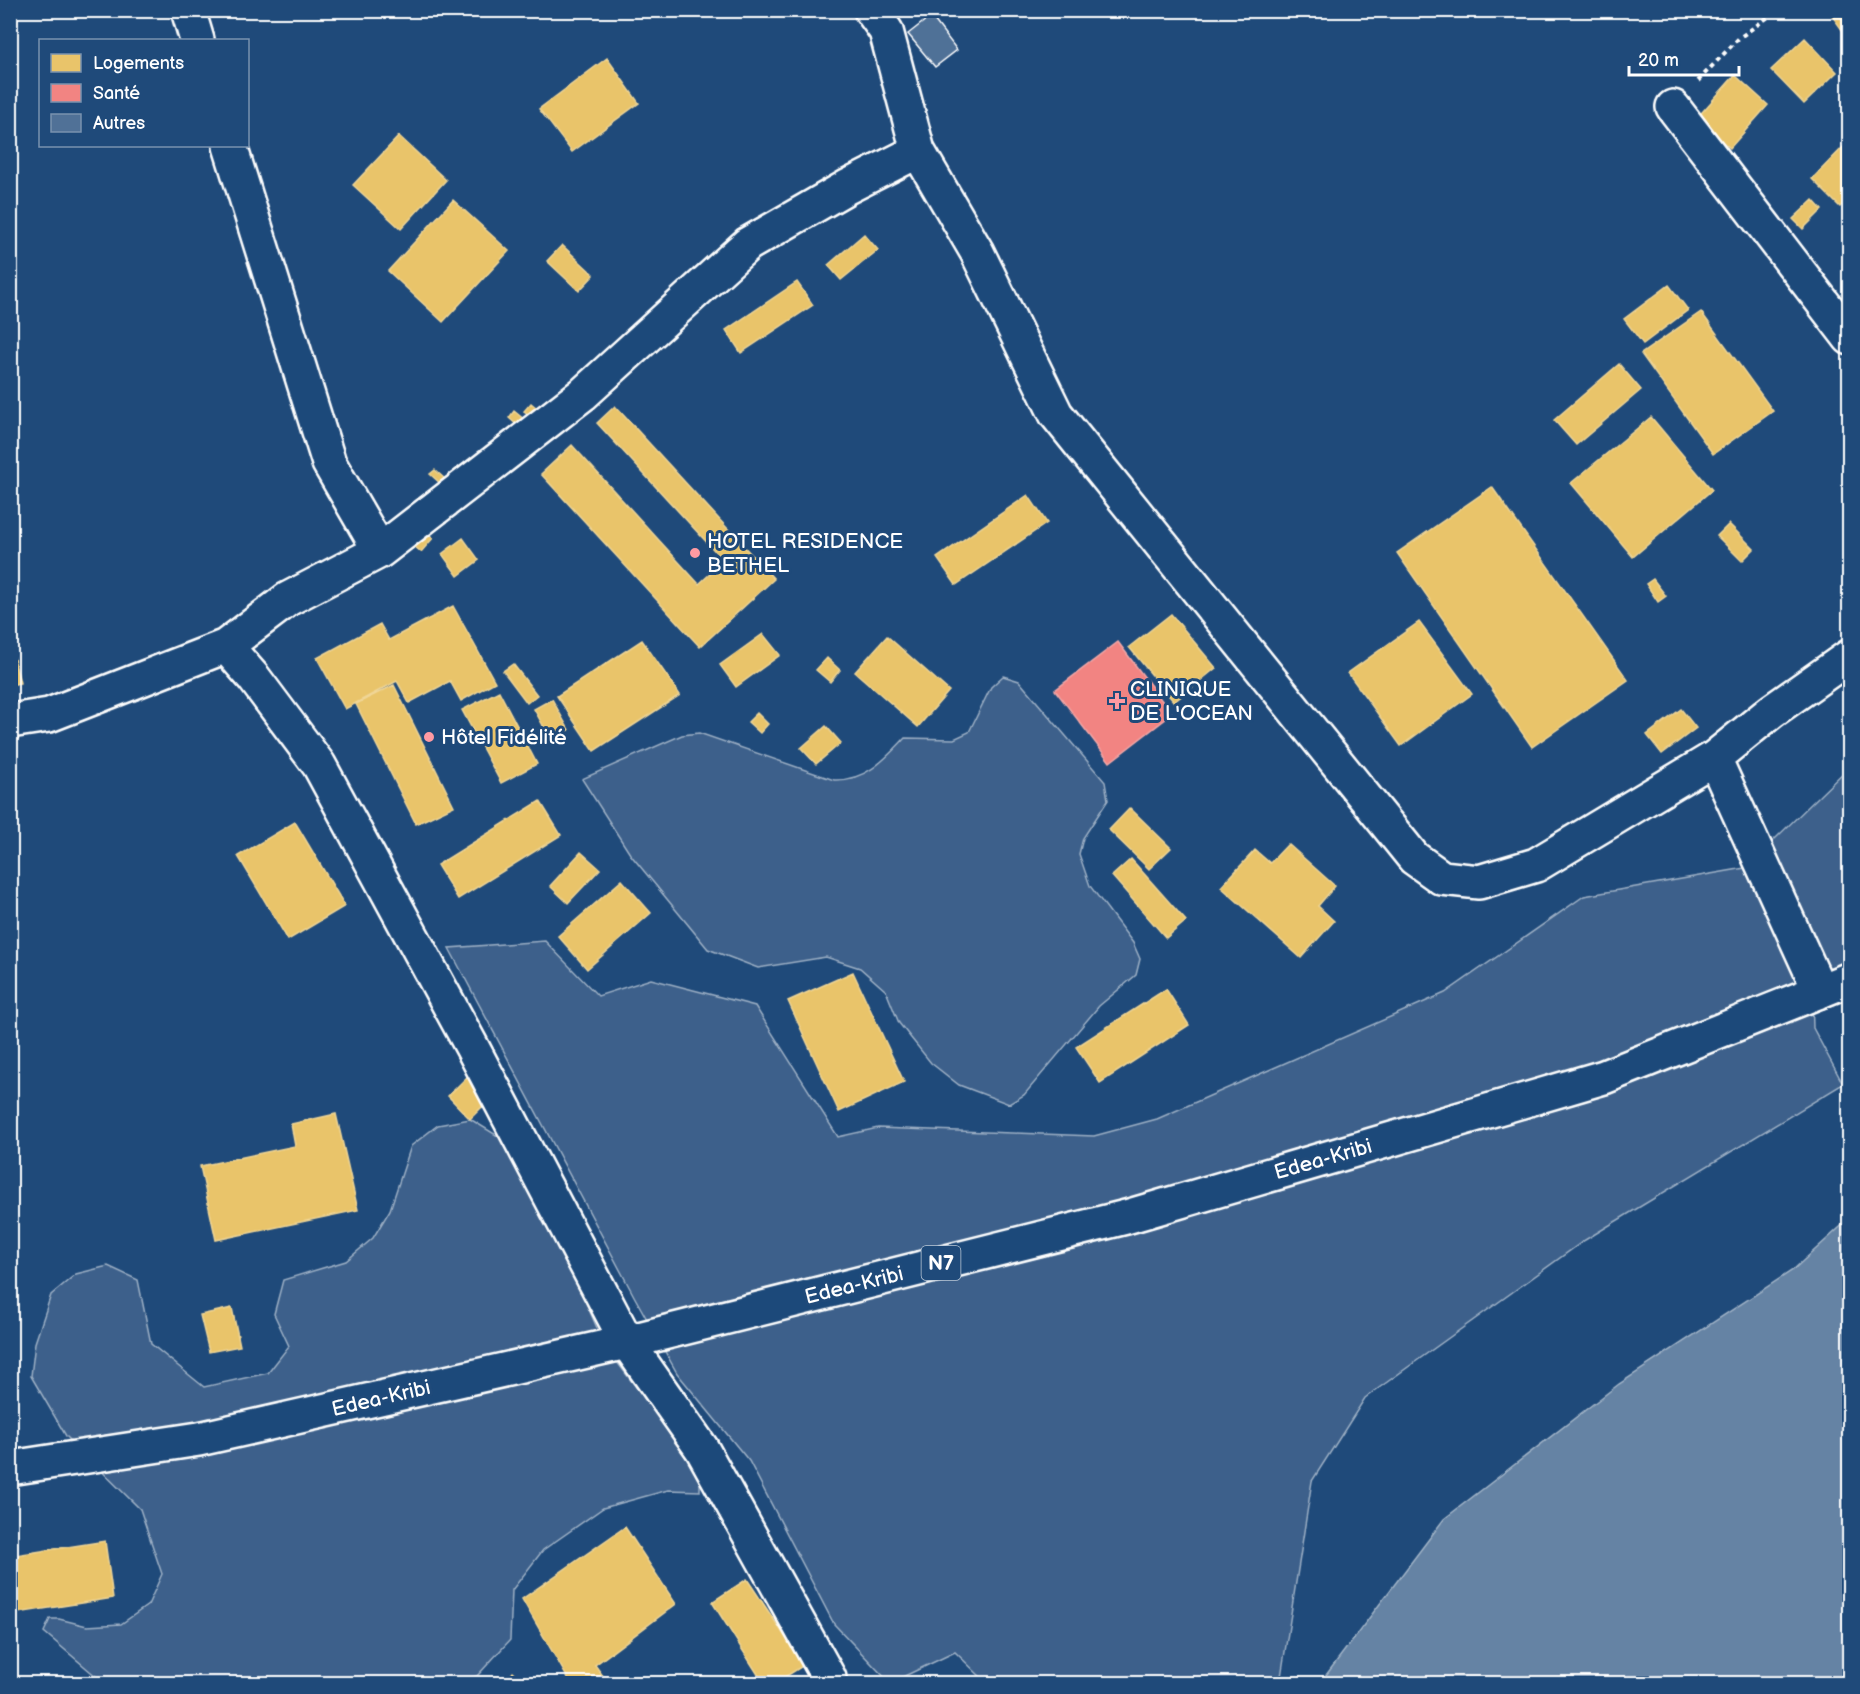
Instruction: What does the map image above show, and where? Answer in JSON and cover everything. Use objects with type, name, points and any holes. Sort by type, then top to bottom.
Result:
[{"type":"main road","points":[[188,10],[197,39]]},
{"type":"main road","points":[[871,10],[886,31],[918,152],[977,252],[1056,414],[1414,858],[1442,878],[1479,882],[1536,865],[1714,758],[1772,711],[1850,656]]},
{"type":"main road","points":[[1673,107],[1850,338]]},
{"type":"main road","points":[[230,147],[329,463],[380,551]]},
{"type":"main road","points":[[10,721],[49,715],[226,646],[288,599],[380,551],[583,394],[747,244],[847,187],[918,152]]},
{"type":"main road","points":[[226,646],[254,678],[319,765],[472,1047],[627,1342],[702,1449],[830,1678],[829,1683]]},
{"type":"main road","points":[[1714,758],[1835,985]]},
{"type":"main road","name":"Edea-Kribi","points":[[10,1468],[199,1439],[627,1342],[1126,1217],[1604,1077],[1835,985]]},
{"type":"path","points":[[1673,107],[1739,38],[1778,10]]},
{"type":"shaded area","points":[[1003,676],[1019,681],[1105,782],[1108,800],[1083,838],[1079,854],[1090,886],[1133,943],[1140,959],[1136,975],[1099,1006],[1024,1095],[1009,1104],[959,1085],[931,1063],[899,1023],[886,991],[860,968],[826,957],[758,968],[708,949],[630,854],[582,779],[682,735],[699,733],[834,780],[856,777],[874,768],[905,738],[954,739],[969,732],[991,687]]},
{"type":"shaded area","points":[[1849,767],[1849,979],[1812,995],[1813,1028],[1843,1084],[1585,1240],[1365,1398],[1312,1481],[1280,1683],[987,1683],[955,1652],[890,1683],[834,1624],[749,1461],[677,1373],[449,948],[545,941],[598,996],[651,979],[755,1006],[838,1137],[878,1128],[1094,1136],[1157,1119],[1445,993],[1584,896],[1745,868]]},
{"type":"shaded area","points":[[470,1119],[506,1141],[562,1248],[605,1346],[691,1460],[700,1476],[700,1491],[668,1490],[603,1508],[543,1550],[512,1590],[510,1640],[477,1676],[451,1684],[104,1683],[44,1632],[50,1619],[87,1626],[121,1624],[148,1605],[162,1574],[140,1509],[66,1436],[31,1376],[35,1343],[51,1295],[76,1274],[108,1266],[138,1280],[151,1344],[204,1387],[268,1373],[289,1346],[274,1314],[283,1280],[346,1261],[373,1238],[390,1210],[411,1146],[438,1125]]},
{"type":"shaded area","points":[[1849,1219],[1849,1683],[1320,1683],[1444,1519],[1619,1384],[1793,1270]]},
{"type":"building: Logements","points":[[1828,10],[1850,10],[1850,41]]},
{"type":"building: Logements","points":[[1805,38],[1837,72],[1804,104],[1771,70]]},
{"type":"building: Logements","points":[[607,58],[639,103],[572,152],[539,109]]},
{"type":"building: Logements","points":[[1735,75],[1768,105],[1730,148],[1696,119]]},
{"type":"building: Logements","points":[[399,136],[446,180],[401,229],[353,185]]},
{"type":"building: Logements","points":[[1850,140],[1850,198],[1840,207],[1812,179]]},
{"type":"building: Logements","points":[[453,200],[509,251],[443,322],[388,271]]},
{"type":"building: Logements","points":[[1813,200],[1822,210],[1803,229],[1793,219]]},
{"type":"building: Logements","points":[[864,234],[878,250],[841,280],[828,265]]},
{"type":"building: Logements","points":[[562,245],[594,275],[579,291],[547,261]]},
{"type":"building: Logements","points":[[797,282],[813,305],[741,353],[726,330]]},
{"type":"building: Logements","points":[[1669,285],[1688,310],[1643,344],[1624,319]]},
{"type":"building: Logements","points":[[1701,312],[1773,411],[1713,454],[1641,354]]},
{"type":"building: Logements","points":[[1619,364],[1641,390],[1576,445],[1554,420]]},
{"type":"building: Logements","points":[[531,403],[537,408],[530,415],[524,411]]},
{"type":"building: Logements","points":[[615,406],[774,579],[700,647],[541,474],[572,445],[699,584],[724,561],[597,423]]},
{"type":"building: Logements","points":[[514,411],[525,420],[519,427],[509,418]]},
{"type":"building: Logements","points":[[1651,417],[1712,490],[1633,557],[1571,483]]},
{"type":"building: Logements","points":[[435,470],[445,479],[441,484],[430,474]]},
{"type":"building: Logements","points":[[1492,487],[1628,680],[1532,747],[1397,553]]},
{"type":"building: Logements","points":[[1028,495],[1047,523],[956,585],[937,558]]},
{"type":"building: Logements","points":[[1729,524],[1754,549],[1742,561],[1717,536]]},
{"type":"building: Logements","points":[[420,527],[433,538],[421,552],[408,541]]},
{"type":"building: Logements","points":[[463,538],[479,560],[458,576],[442,554]]},
{"type":"building: Logements","points":[[1653,579],[1666,596],[1658,602],[1646,584]]},
{"type":"building: Logements","points":[[453,606],[495,682],[461,701],[450,681],[409,703],[397,681],[345,709],[317,658],[380,624],[389,640]]},
{"type":"building: Logements","points":[[1171,614],[1216,668],[1174,702],[1129,647]]},
{"type":"building: Logements","points":[[1419,622],[1472,694],[1401,746],[1348,673]]},
{"type":"building: Logements","points":[[763,634],[780,655],[736,687],[720,665]]},
{"type":"building: Logements","points":[[887,636],[949,691],[918,727],[855,672]]},
{"type":"building: Logements","points":[[642,640],[680,695],[594,751],[557,696]]},
{"type":"building: Logements","points":[[10,643],[20,683],[10,685]]},
{"type":"building: Logements","points":[[827,658],[840,670],[830,682],[816,670]]},
{"type":"building: Logements","points":[[513,664],[537,695],[527,703],[503,671]]},
{"type":"building: Logements","points":[[394,685],[454,806],[416,824],[356,704]]},
{"type":"building: Logements","points":[[499,691],[537,764],[501,783],[462,710]]},
{"type":"building: Logements","points":[[552,699],[569,730],[551,740],[534,709]]},
{"type":"building: Logements","points":[[1681,709],[1696,728],[1662,754],[1647,735]]},
{"type":"building: Logements","points":[[757,713],[768,724],[760,733],[748,722]]},
{"type":"building: Logements","points":[[826,726],[841,743],[816,764],[801,748]]},
{"type":"building: Logements","points":[[540,801],[561,835],[458,899],[437,865]]},
{"type":"building: Logements","points":[[1130,808],[1171,848],[1149,869],[1109,830]]},
{"type":"building: Logements","points":[[295,822],[345,906],[288,940],[238,856]]},
{"type":"building: Logements","points":[[1288,844],[1335,886],[1318,906],[1334,921],[1301,958],[1221,887],[1255,850],[1270,863]]},
{"type":"building: Logements","points":[[581,852],[600,869],[568,903],[550,886]]},
{"type":"building: Logements","points":[[1131,859],[1186,921],[1166,938],[1112,876]]},
{"type":"building: Logements","points":[[622,880],[651,913],[587,969],[558,936]]},
{"type":"building: Logements","points":[[853,972],[904,1082],[839,1112],[788,1001]]},
{"type":"building: Logements","points":[[1166,989],[1189,1025],[1100,1083],[1076,1047]]},
{"type":"building: Logements","points":[[467,1077],[489,1100],[470,1119],[448,1096]]},
{"type":"building: Logements","points":[[336,1114],[358,1210],[216,1240],[200,1166],[295,1146],[291,1124]]},
{"type":"building: Logements","points":[[232,1308],[240,1346],[209,1352],[200,1315]]},
{"type":"building: Logements","points":[[625,1527],[676,1604],[595,1665],[609,1684],[571,1684],[522,1599]]},
{"type":"building: Logements","points":[[105,1541],[113,1598],[18,1613],[10,1571],[10,1556]]},
{"type":"building: Logements","points":[[747,1579],[804,1665],[774,1684],[764,1684],[712,1602]]},
{"type":"building: Logements","points":[[513,1672],[526,1684],[504,1684]]},
{"type":"building: Santé","points":[[1118,642],[1172,714],[1110,762],[1055,690]]},
{"type":"building: Autres","points":[[931,16],[957,50],[935,67],[908,34]]},
{"type":"place","name":"HOTEL RESIDENCE BETHEL","points":[[695,553]]},
{"type":"place","name":"CLINIQUE DE L'OCEAN","points":[[1117,701]]},
{"type":"place","name":"Hôtel Fidélité","points":[[429,737]]}]
